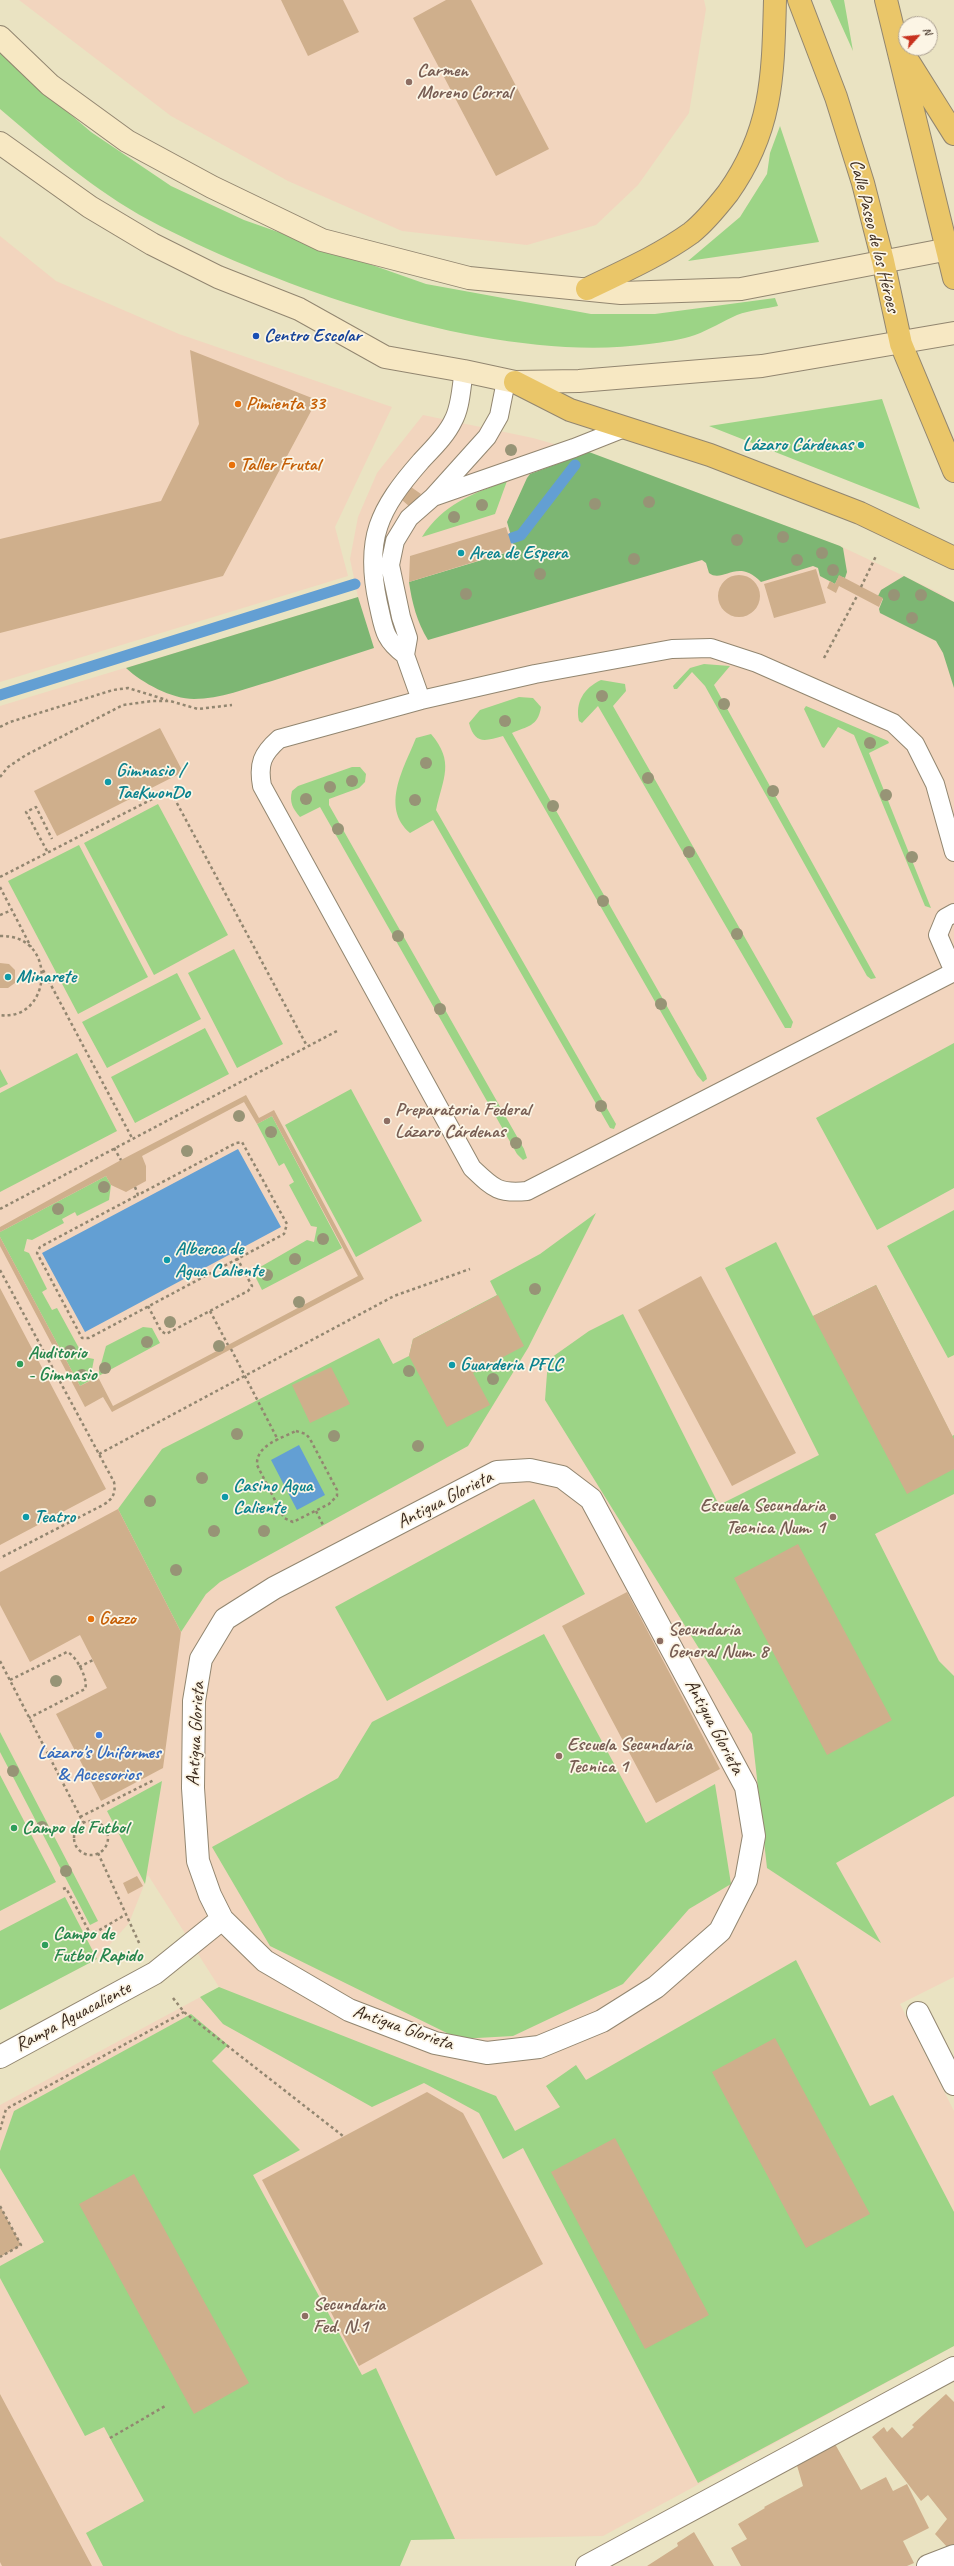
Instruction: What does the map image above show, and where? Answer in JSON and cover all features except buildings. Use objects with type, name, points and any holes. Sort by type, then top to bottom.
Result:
[{"type":"main road","points":[[587,289],[665,250],[692,232],[715,211],[739,178],[754,150],[766,114],[773,71],[775,0]]},
{"type":"main road","name":"Calle Paseo de los Héroes","points":[[799,0],[836,97],[863,183],[883,261],[901,344],[954,471]]},
{"type":"main road","points":[[886,0],[893,37],[951,249],[954,278]]},
{"type":"main road","points":[[0,36],[50,84],[127,140],[212,188],[322,240],[469,278],[621,293],[741,289],[951,249]]},
{"type":"main road","points":[[893,37],[954,134]]},
{"type":"main road","points":[[0,143],[90,207],[152,244],[218,277],[299,309],[385,357],[511,381],[579,381],[762,366],[901,344],[954,333]]},
{"type":"main road","points":[[511,381],[570,410],[710,455],[860,513],[954,558]]},
{"type":"street","name":"Antigua Glorieta","points":[[530,1470],[562,1477],[591,1499],[746,1787],[754,1836],[746,1880],[720,1931],[656,1987],[602,2021],[539,2047],[487,2053],[435,2043],[349,2010],[265,1961],[222,1919],[210,1895],[198,1860],[193,1788],[194,1701],[201,1659],[225,1619],[274,1588],[497,1472],[530,1470]]},
{"type":"street","name":"Rampa Aguacaliente","points":[[0,2057],[155,1973],[222,1919]]},
{"type":"street","points":[[918,2013],[954,2084]]},
{"type":"street","points":[[587,2566],[755,2473],[954,2368]]},
{"type":"street","points":[[928,2566],[954,2556]]},
{"type":"lane","points":[[405,655],[390,644],[384,629],[372,569],[374,542],[382,518],[393,496],[454,421],[464,371]]},
{"type":"lane","points":[[421,700],[405,655],[408,638],[395,592],[390,566],[395,541],[409,518],[433,497],[487,437],[499,416],[511,381]]},
{"type":"lane","points":[[433,497],[627,428]]},
{"type":"lane","points":[[954,852],[934,784],[915,744],[893,723],[757,663],[734,654],[711,648],[672,649],[535,674],[421,700],[279,739],[269,748],[259,771],[262,786],[472,1168],[489,1184],[507,1193],[527,1191],[954,972],[938,935],[945,918],[954,913]]},
{"type":"path","points":[[861,587],[878,554]]},
{"type":"path","points":[[824,658],[857,596]]},
{"type":"path","points":[[0,727],[10,722],[113,690],[128,688],[198,709],[232,705]]},
{"type":"path","points":[[0,777],[8,767],[26,755],[123,705],[137,702],[170,701]]},
{"type":"path","points":[[0,877],[47,851],[166,792],[171,792],[307,1046]]},
{"type":"path","points":[[47,851],[26,812],[36,807],[52,839]]},
{"type":"path","points":[[0,887],[31,947],[39,958],[42,970],[42,984],[37,996],[29,1006],[17,1013],[0,1015]]},
{"type":"path","points":[[0,916],[12,910]]},
{"type":"path","points":[[0,936],[20,939],[31,947]]},
{"type":"path","points":[[42,970],[132,1138]]},
{"type":"path","points":[[0,1209],[337,1031]]},
{"type":"path","points":[[242,1142],[287,1224],[287,1228],[284,1234],[89,1338],[82,1338],[37,1256],[40,1248],[138,1195],[236,1143],[242,1142]]},
{"type":"path","points":[[114,1148],[121,1160]]},
{"type":"path","points":[[135,1187],[138,1195]]},
{"type":"path","points":[[148,1306],[161,1331],[166,1334],[248,1291],[252,1286],[237,1258]]},
{"type":"path","points":[[99,1454],[394,1296],[470,1269]]},
{"type":"path","points":[[0,1270],[99,1454],[115,1489],[109,1501],[0,1558]]},
{"type":"path","points":[[210,1311],[228,1344]]},
{"type":"path","points":[[231,1349],[278,1440]]},
{"type":"path","points":[[296,1431],[306,1434],[310,1439],[337,1496],[334,1501],[293,1522],[284,1518],[257,1465],[258,1453],[260,1450],[278,1440],[296,1431]]},
{"type":"path","points":[[316,1511],[323,1526]]},
{"type":"path","points":[[10,1680],[68,1652],[72,1654],[86,1680],[85,1689],[29,1718]]},
{"type":"path","points":[[79,1667],[93,1660]]},
{"type":"path","points":[[0,1661],[83,1822]]},
{"type":"path","points":[[80,1817],[154,1780]]},
{"type":"path","points":[[89,1821],[100,1823],[107,1833],[106,1845],[98,1853],[83,1853],[76,1846],[74,1835],[83,1822],[89,1821]]},
{"type":"path","points":[[98,1853],[112,1882],[125,1916],[155,1973]]},
{"type":"path","points":[[63,1889],[66,1888],[91,1935],[125,1916]]},
{"type":"path","points":[[172,1997],[184,2012],[343,2136]]},
{"type":"path","points":[[0,2130],[6,2109],[184,2012]]},
{"type":"path","points":[[0,2206],[21,2245],[0,2257]]},
{"type":"path","points":[[110,2438],[167,2405]]},
{"type":"shaded area","points":[[19,0],[704,0],[706,9],[689,113],[638,185],[596,225],[527,245],[402,231],[288,181],[171,116]]},
{"type":"shaded area","points":[[0,236],[56,281],[179,334],[392,407],[335,527],[348,576],[0,682]]},
{"type":"shaded area","points":[[423,415],[533,438],[610,460],[840,546],[938,592],[954,602],[954,1977],[900,2004],[954,2111],[954,2346],[603,2536],[411,2540],[400,2566],[0,2566],[0,2105],[219,1987],[148,1875],[129,1923],[97,1959],[0,2010],[0,706],[358,597],[350,559],[358,517],[377,473]]},
{"type":"green space","points":[[830,0],[844,0],[853,51]]},
{"type":"green space","points":[[0,50],[21,72],[91,132],[171,186],[244,220],[426,284],[591,314],[655,314],[775,298],[778,306],[742,313],[700,333],[678,340],[649,344],[590,348],[526,343],[460,333],[392,316],[326,296],[262,272],[202,247],[129,209],[72,169],[0,109]]},
{"type":"green space","points":[[780,126],[819,242],[688,261],[740,217],[767,174],[770,153]]},
{"type":"green space","points":[[882,399],[920,509],[709,426],[858,403]]},
{"type":"green space","points":[[589,452],[840,546],[843,548],[847,572],[845,578],[839,576],[835,584],[820,576],[818,568],[813,566],[761,582],[752,575],[738,571],[720,576],[714,576],[709,573],[706,563],[702,560],[428,640],[416,612],[409,582],[515,550],[507,522],[530,474]]},
{"type":"green space","points":[[507,481],[495,514],[422,537],[439,516],[449,508],[470,496]]},
{"type":"green space","points":[[904,576],[954,602],[954,688],[943,653],[936,641],[880,613],[879,609],[883,599],[878,596],[881,590]]},
{"type":"green space","points":[[358,597],[374,648],[233,693],[204,699],[176,696],[158,689],[140,679],[126,668]]},
{"type":"green space","points":[[704,664],[730,666],[714,685],[876,978],[871,979],[867,976],[705,686],[692,672],[677,689],[674,689],[673,686],[690,668]]},
{"type":"green space","points":[[601,680],[625,684],[626,691],[613,706],[793,1022],[791,1028],[785,1028],[598,706],[582,723],[579,721],[578,708],[582,696],[590,687]]},
{"type":"green space","points":[[519,697],[533,698],[541,707],[540,714],[531,725],[512,733],[706,1075],[707,1079],[703,1082],[697,1075],[503,736],[482,740],[474,735],[471,730],[469,723],[480,710]]},
{"type":"green space","points":[[806,706],[888,741],[889,743],[869,753],[931,908],[925,906],[854,735],[838,727],[824,748],[822,747],[804,709]]},
{"type":"green space","points":[[431,734],[443,753],[445,762],[444,779],[436,810],[616,1124],[614,1129],[610,1128],[433,820],[410,833],[401,823],[397,811],[396,799],[397,787],[401,774],[416,738]]},
{"type":"green space","points":[[352,767],[360,767],[366,774],[365,782],[359,788],[329,799],[329,805],[524,1149],[527,1158],[523,1160],[517,1154],[320,807],[300,817],[292,805],[292,791],[298,786]]},
{"type":"green space","points":[[158,804],[228,935],[154,975],[84,843]]},
{"type":"green space","points":[[79,845],[148,977],[78,1014],[8,881]]},
{"type":"green space","points":[[234,949],[283,1044],[237,1068],[188,973]]},
{"type":"green space","points":[[177,973],[201,1019],[107,1068],[82,1022]]},
{"type":"green space","points":[[205,1028],[229,1074],[135,1123],[111,1077]]},
{"type":"green space","points":[[954,1043],[954,1188],[877,1230],[816,1118]]},
{"type":"green space","points":[[77,1053],[117,1131],[0,1192],[0,1093]]},
{"type":"green space","points":[[0,1069],[8,1084],[0,1088]]},
{"type":"green space","points":[[351,1089],[422,1221],[356,1257],[285,1125]]},
{"type":"green space","points":[[272,1116],[342,1248],[262,1290],[254,1274],[255,1270],[307,1240],[314,1242],[317,1227],[311,1226],[289,1185],[294,1182],[284,1163],[279,1166],[257,1124]]},
{"type":"green space","points":[[106,1176],[111,1185],[109,1200],[77,1216],[75,1212],[62,1219],[64,1223],[32,1240],[27,1239],[24,1251],[29,1253],[47,1289],[42,1292],[52,1310],[57,1308],[80,1350],[79,1356],[94,1359],[90,1380],[98,1375],[106,1346],[143,1327],[152,1328],[160,1343],[80,1386],[0,1237],[0,1232]]},
{"type":"green space","points":[[954,1210],[954,1355],[948,1358],[887,1246]]},
{"type":"green space","points":[[596,1213],[528,1348],[468,1446],[220,1582],[206,1594],[181,1632],[118,1509],[162,1449],[379,1338],[393,1364],[409,1356],[413,1339],[497,1295],[490,1281],[540,1254]]},
{"type":"green space","points":[[776,1242],[813,1316],[876,1285],[952,1436],[954,1435],[954,1494],[875,1534],[939,1661],[954,1676],[954,1796],[836,1863],[881,1943],[767,1868],[752,1734],[545,1400],[548,1360],[589,1331],[623,1314],[719,1505],[819,1455],[725,1268]]},
{"type":"green space","points":[[534,1499],[585,1594],[387,1701],[335,1607]]},
{"type":"green space","points":[[544,1634],[646,1823],[715,1784],[731,1884],[689,1909],[623,1984],[513,2036],[459,2039],[270,1946],[212,1847],[338,1778],[372,1722]]},
{"type":"green space","points":[[0,1732],[98,1921],[90,1925],[0,1752]]},
{"type":"green space","name":"Campo de Futbol","points":[[0,1775],[56,1882],[0,1911]]},
{"type":"green space","points":[[162,1781],[145,1884],[107,1811]]},
{"type":"green space","name":"Campo de Futbol Rapido","points":[[65,1897],[97,1959],[0,2010],[0,1931]]},
{"type":"green space","points":[[796,1960],[870,2106],[893,2095],[954,2212],[954,2346],[698,2483],[523,2148],[503,2159],[479,2113],[424,2083],[372,2107],[223,2024],[200,1997],[219,1987],[496,2096],[515,2131],[560,2107],[546,2086],[576,2065],[586,2080]]},
{"type":"green space","points":[[191,2014],[228,2045],[212,2061],[300,2150],[253,2175],[362,2375],[376,2368],[455,2539],[411,2540],[400,2566],[103,2566],[86,2533],[144,2501],[104,2427],[85,2436],[0,2278],[0,2266],[44,2242],[0,2168],[0,2151],[14,2111]]},
{"type":"water","points":[[238,1149],[281,1227],[85,1332],[42,1253]]},
{"type":"water","points":[[299,1445],[325,1495],[297,1510],[271,1460]]},
{"type":"waterway","points":[[512,538],[521,535],[575,465]]},
{"type":"waterway","points":[[0,695],[355,584]]},
{"type":"place","name":"Carmen Moreno Corral","points":[[409,82]]},
{"type":"place","name":"Centro Escolar","points":[[256,336]]},
{"type":"place","name":"Pimienta 33","points":[[238,404]]},
{"type":"place","name":"Lázaro Cárdenas","points":[[861,445]]},
{"type":"place","name":"Taller Frutal","points":[[232,465]]},
{"type":"place","name":"Area de Espera","points":[[461,553]]},
{"type":"place","name":"Gimnasio / TaeKwonDo","points":[[108,782]]},
{"type":"place","name":"Minarete","points":[[8,977]]},
{"type":"place","name":"Preparatoria Federal Lázaro Cárdenas","points":[[387,1121]]},
{"type":"place","name":"Alberca de Agua Caliente","points":[[167,1260]]},
{"type":"place","name":"Auditorio - Gimnasio","points":[[20,1364]]},
{"type":"place","name":"Guarderia PFLC","points":[[452,1365]]},
{"type":"place","name":"Casino Agua Caliente","points":[[225,1497]]},
{"type":"place","name":"Teatro","points":[[26,1517]]},
{"type":"place","name":"Escuela Secundaria Tecnica Num. 1","points":[[833,1517]]},
{"type":"place","name":"Gazzo","points":[[91,1619]]},
{"type":"place","name":"Secundaria General Num. 8","points":[[660,1641]]},
{"type":"place","name":"Lázaro's Uniformes & Accesorios","points":[[99,1735]]},
{"type":"place","name":"Escuela Secundaria Tecnica 1","points":[[559,1756]]},
{"type":"place","name":"Campo de Futbol","points":[[14,1828]]},
{"type":"place","name":"Campo de Futbol Rapido","points":[[45,1945]]},
{"type":"place","name":"Secundaria Fed. N.1","points":[[305,2316]]}]
